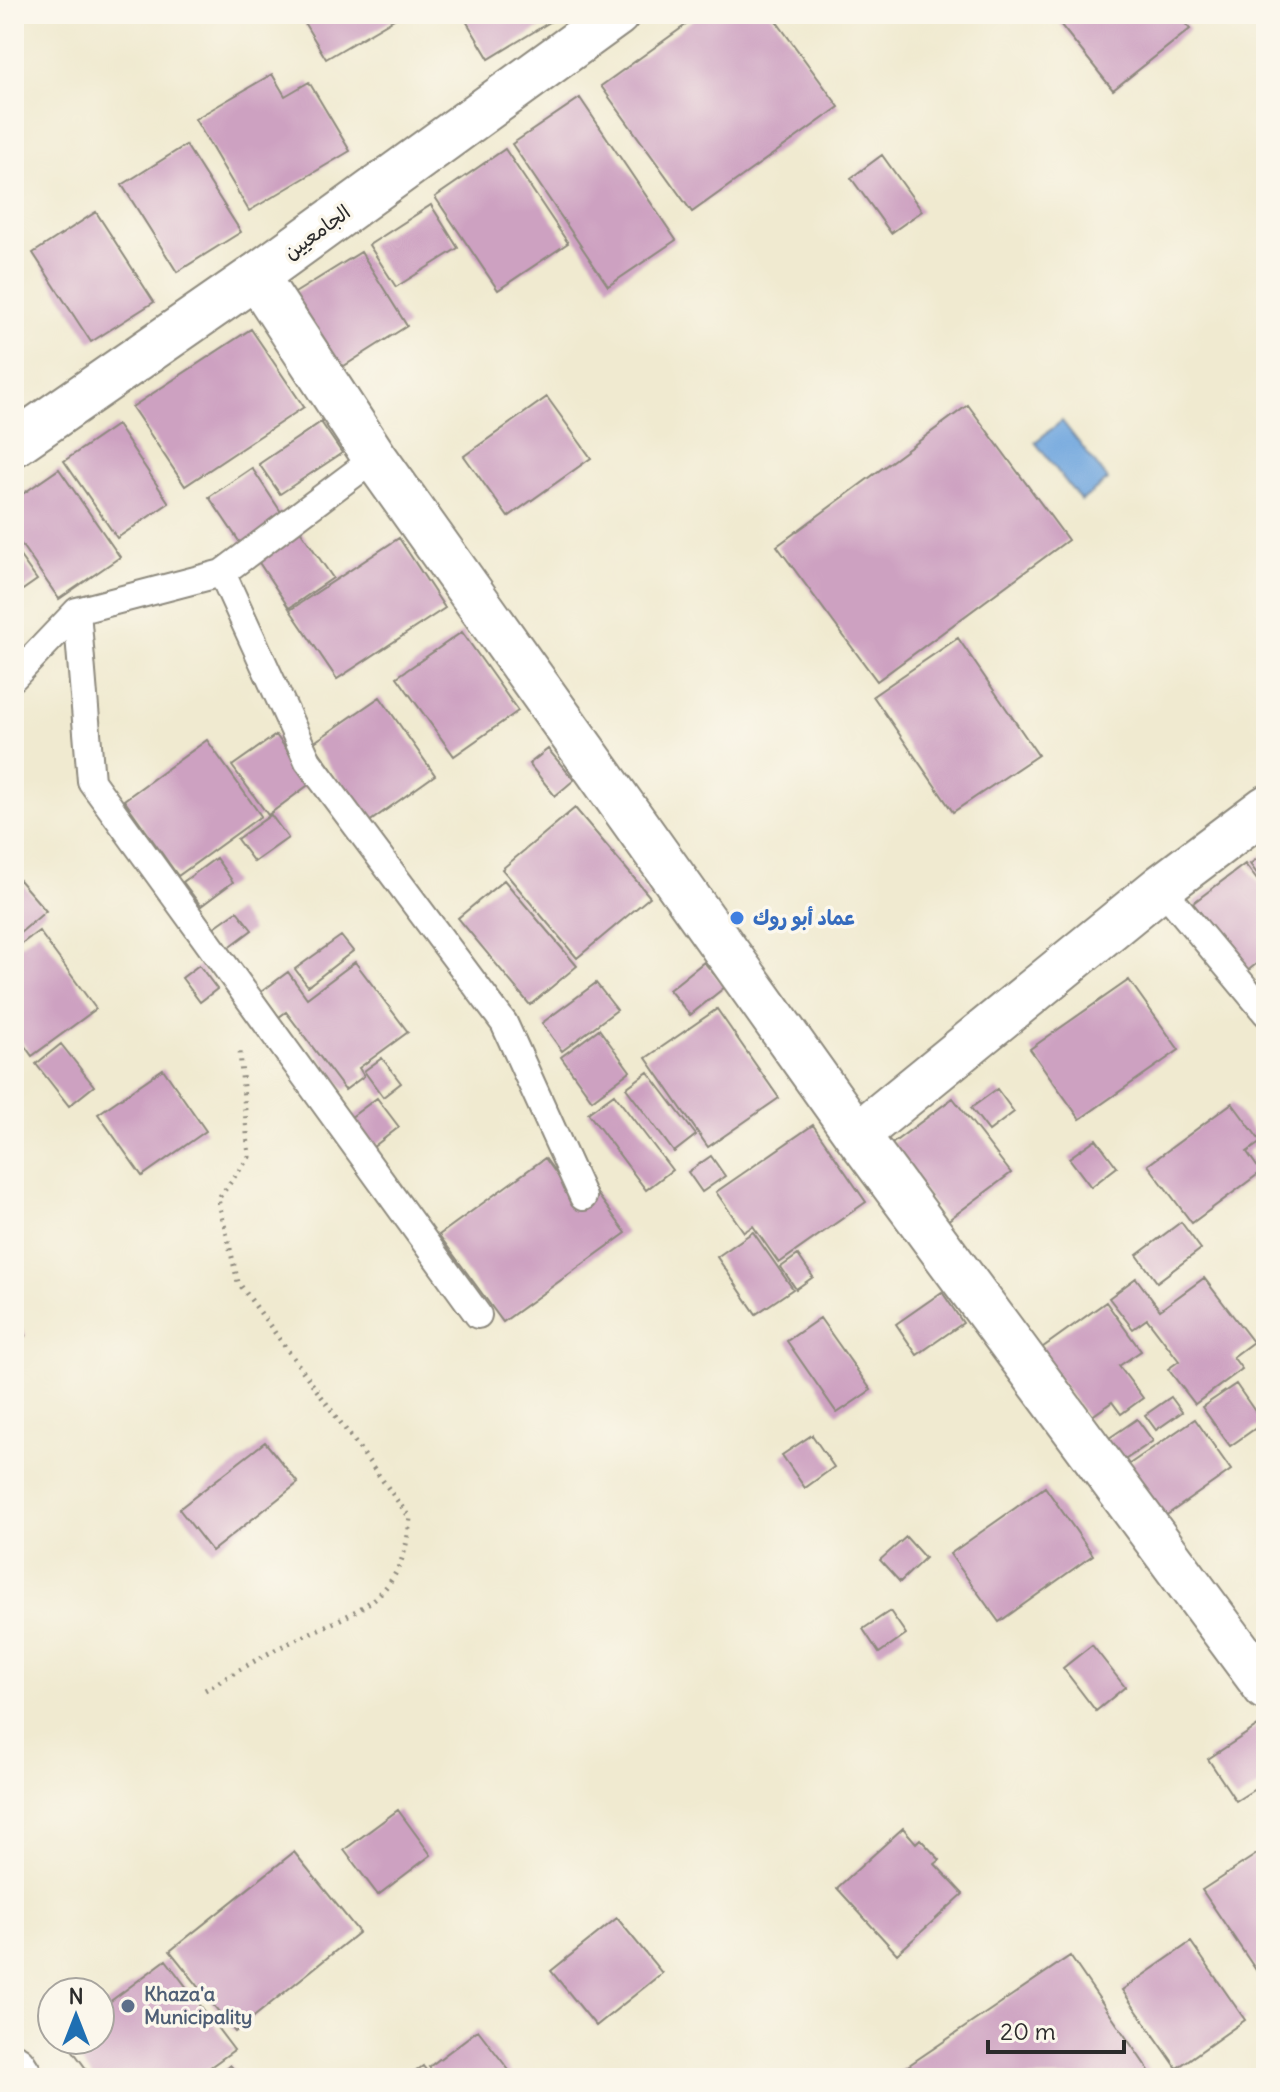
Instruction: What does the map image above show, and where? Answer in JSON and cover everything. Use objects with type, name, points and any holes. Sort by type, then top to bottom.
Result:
[{"type":"street","name":"الجامعيين","points":[[19,430],[256,276],[617,14]]},
{"type":"street","points":[[256,276],[375,458],[857,1135],[1266,1688]]},
{"type":"street","points":[[857,1135],[1161,887],[1266,808]]},
{"type":"street","points":[[14,2067],[21,2078]]},
{"type":"lane","points":[[14,677],[77,611],[222,573],[375,458]]},
{"type":"lane","points":[[222,573],[308,761],[504,1023],[583,1197]]},
{"type":"lane","points":[[77,611],[91,781],[478,1315]]},
{"type":"lane","points":[[1161,887],[1266,1013]]},
{"type":"path","points":[[205,1690],[290,1642],[361,1611],[388,1586],[408,1545],[410,1518],[238,1282],[218,1199],[249,1157],[239,1045]]},
{"type":"water","points":[[1062,421],[1108,480],[1081,501],[1035,442]]},
{"type":"building","points":[[299,14],[397,14],[399,16],[326,59]]},
{"type":"building","points":[[462,14],[563,14],[489,59]]},
{"type":"building","points":[[701,14],[771,14],[839,107],[692,212],[601,86]]},
{"type":"building","points":[[1052,14],[1177,14],[1190,29],[1113,90]]},
{"type":"building","points":[[272,74],[285,96],[309,82],[350,151],[249,211],[195,119]]},
{"type":"building","points":[[580,98],[676,240],[608,286],[512,144]]},
{"type":"building","points":[[186,145],[241,232],[177,272],[122,185]]},
{"type":"building","points":[[505,149],[568,243],[498,290],[435,197]]},
{"type":"building","points":[[882,155],[922,211],[891,233],[851,178]]},
{"type":"building","points":[[431,205],[458,248],[396,287],[369,245]]},
{"type":"building","points":[[96,212],[154,302],[91,342],[33,253]]},
{"type":"building","points":[[361,252],[407,326],[336,371],[290,296]]},
{"type":"building","points":[[251,329],[304,407],[185,486],[132,407]]},
{"type":"building","points":[[547,397],[591,458],[508,517],[464,456]]},
{"type":"building","points":[[968,405],[1068,540],[877,681],[777,546]]},
{"type":"building","points":[[321,422],[342,453],[280,494],[259,464]]},
{"type":"building","points":[[117,425],[169,503],[117,538],[64,461]]},
{"type":"building","points":[[252,468],[285,518],[243,547],[209,497]]},
{"type":"building","points":[[59,469],[120,557],[59,599],[14,534],[14,500]]},
{"type":"building","points":[[299,529],[333,578],[289,608],[256,558]]},
{"type":"building","points":[[399,538],[445,608],[337,679],[290,610]]},
{"type":"building","points":[[14,548],[37,580],[14,596]]},
{"type":"building","points":[[462,632],[518,711],[454,756],[397,677]]},
{"type":"building","points":[[958,638],[1038,755],[953,812],[873,696]]},
{"type":"building","points":[[380,697],[435,775],[369,822],[313,743]]},
{"type":"building","points":[[276,735],[311,783],[268,815],[232,766]]},
{"type":"building","points":[[207,740],[261,816],[178,876],[124,800]]},
{"type":"building","points":[[548,749],[574,780],[555,796],[529,764]]},
{"type":"building","points":[[575,808],[650,897],[577,958],[502,869]]},
{"type":"building","points":[[271,815],[288,838],[254,862],[237,839]]},
{"type":"building","points":[[1266,852],[1266,886],[1250,864]]},
{"type":"building","points":[[216,858],[233,882],[201,906],[183,882]]},
{"type":"building","points":[[1245,864],[1266,892],[1266,956],[1246,972],[1193,903]]},
{"type":"building","points":[[19,880],[46,911],[14,938],[14,884]]},
{"type":"building","points":[[504,880],[577,966],[530,1005],[458,918]]},
{"type":"building","points":[[237,911],[252,930],[224,951],[209,931]]},
{"type":"building","points":[[39,931],[96,1009],[32,1056],[14,1031],[14,949]]},
{"type":"building","points":[[341,936],[353,951],[308,986],[295,969]]},
{"type":"building","points":[[355,962],[408,1032],[359,1068],[364,1076],[345,1090],[286,1012],[279,1017],[261,992],[288,972],[307,998]]},
{"type":"building","points":[[704,962],[725,987],[690,1015],[669,990]]},
{"type":"building","points":[[199,965],[217,989],[200,1002],[182,978]]},
{"type":"building","points":[[1129,980],[1179,1050],[1080,1119],[1030,1049]]},
{"type":"building","points":[[596,983],[617,1010],[562,1051],[542,1023]]},
{"type":"building","points":[[717,1009],[779,1098],[708,1147],[646,1058]]},
{"type":"building","points":[[599,1029],[630,1071],[592,1100],[561,1057]]},
{"type":"building","points":[[61,1044],[94,1086],[69,1106],[36,1064]]},
{"type":"building","points":[[382,1058],[401,1083],[383,1097],[364,1071]]},
{"type":"building","points":[[163,1069],[206,1131],[142,1176],[98,1114]]},
{"type":"building","points":[[648,1072],[696,1135],[674,1152],[626,1088]]},
{"type":"building","points":[[997,1089],[1014,1112],[989,1131],[971,1108]]},
{"type":"building","points":[[614,1094],[672,1170],[646,1190],[588,1113]]},
{"type":"building","points":[[377,1098],[399,1127],[368,1151],[346,1121]]},
{"type":"building","points":[[953,1098],[1011,1173],[947,1221],[889,1146]]},
{"type":"building","points":[[1232,1103],[1261,1142],[1247,1152],[1261,1172],[1192,1223],[1148,1165]]},
{"type":"building","points":[[813,1125],[866,1202],[779,1263],[753,1226],[744,1232],[716,1192]]},
{"type":"building","points":[[1096,1139],[1117,1167],[1091,1187],[1069,1158]]},
{"type":"building","points":[[711,1156],[725,1176],[702,1192],[688,1172]]},
{"type":"building","points":[[545,1158],[578,1204],[595,1191],[626,1233],[503,1322],[439,1235]]},
{"type":"building","points":[[1181,1222],[1201,1249],[1157,1282],[1137,1255]]},
{"type":"building","points":[[753,1232],[793,1289],[756,1314],[717,1257]]},
{"type":"building","points":[[798,1255],[813,1277],[796,1289],[781,1267]]},
{"type":"building","points":[[1136,1278],[1160,1310],[1204,1278],[1253,1342],[1233,1357],[1242,1369],[1195,1404],[1168,1369],[1179,1361],[1147,1319],[1133,1329],[1109,1298]]},
{"type":"building","points":[[942,1292],[963,1323],[917,1355],[896,1324]]},
{"type":"building","points":[[1106,1302],[1141,1351],[1119,1366],[1143,1398],[1121,1414],[1112,1402],[1088,1419],[1039,1350]]},
{"type":"building","points":[[820,1318],[871,1390],[837,1413],[787,1341]]},
{"type":"building","points":[[14,1319],[26,1335],[14,1344]]},
{"type":"building","points":[[1236,1384],[1263,1423],[1230,1446],[1202,1407]]},
{"type":"building","points":[[1171,1397],[1182,1412],[1156,1430],[1145,1415]]},
{"type":"building","points":[[1137,1419],[1153,1441],[1117,1465],[1102,1443]]},
{"type":"building","points":[[1195,1419],[1231,1470],[1161,1519],[1125,1467]]},
{"type":"building","points":[[812,1435],[834,1467],[805,1488],[782,1455]]},
{"type":"building","points":[[265,1442],[298,1483],[212,1551],[179,1509]]},
{"type":"building","points":[[1045,1487],[1093,1555],[999,1622],[950,1554]]},
{"type":"building","points":[[906,1537],[925,1558],[900,1582],[880,1560]]},
{"type":"building","points":[[890,1611],[906,1634],[879,1653],[863,1629]]},
{"type":"building","points":[[1092,1645],[1125,1687],[1096,1711],[1063,1668]]},
{"type":"building","points":[[1258,1726],[1266,1738],[1266,1782],[1236,1801],[1208,1759]]},
{"type":"building","points":[[398,1810],[431,1855],[378,1895],[344,1850]]},
{"type":"building","points":[[903,1828],[916,1843],[920,1839],[940,1860],[935,1864],[963,1894],[897,1954],[837,1888]]},
{"type":"building","points":[[1266,1848],[1266,1985],[1202,1890]]},
{"type":"building","points":[[294,1852],[359,1932],[235,2032],[170,1951]]},
{"type":"building","points":[[617,1918],[662,1973],[596,2026],[551,1971]]},
{"type":"building","points":[[1191,1942],[1245,2020],[1177,2068],[1122,1990]]},
{"type":"building","points":[[1070,1956],[1154,2078],[890,2078]]},
{"type":"building","points":[[166,1960],[234,2050],[195,2078],[93,2078],[77,2056],[116,2056],[116,1997]]},
{"type":"building","points":[[478,2030],[515,2078],[438,2078],[429,2067]]},
{"type":"building","points":[[230,2065],[241,2078],[213,2078]]},
{"type":"building","points":[[423,2066],[432,2078],[407,2078]]},
{"type":"place","name":"عماد أبو روك","points":[[737,918]]},
{"type":"place","name":"Khaza'a Municipality","points":[[128,2006]]}]
